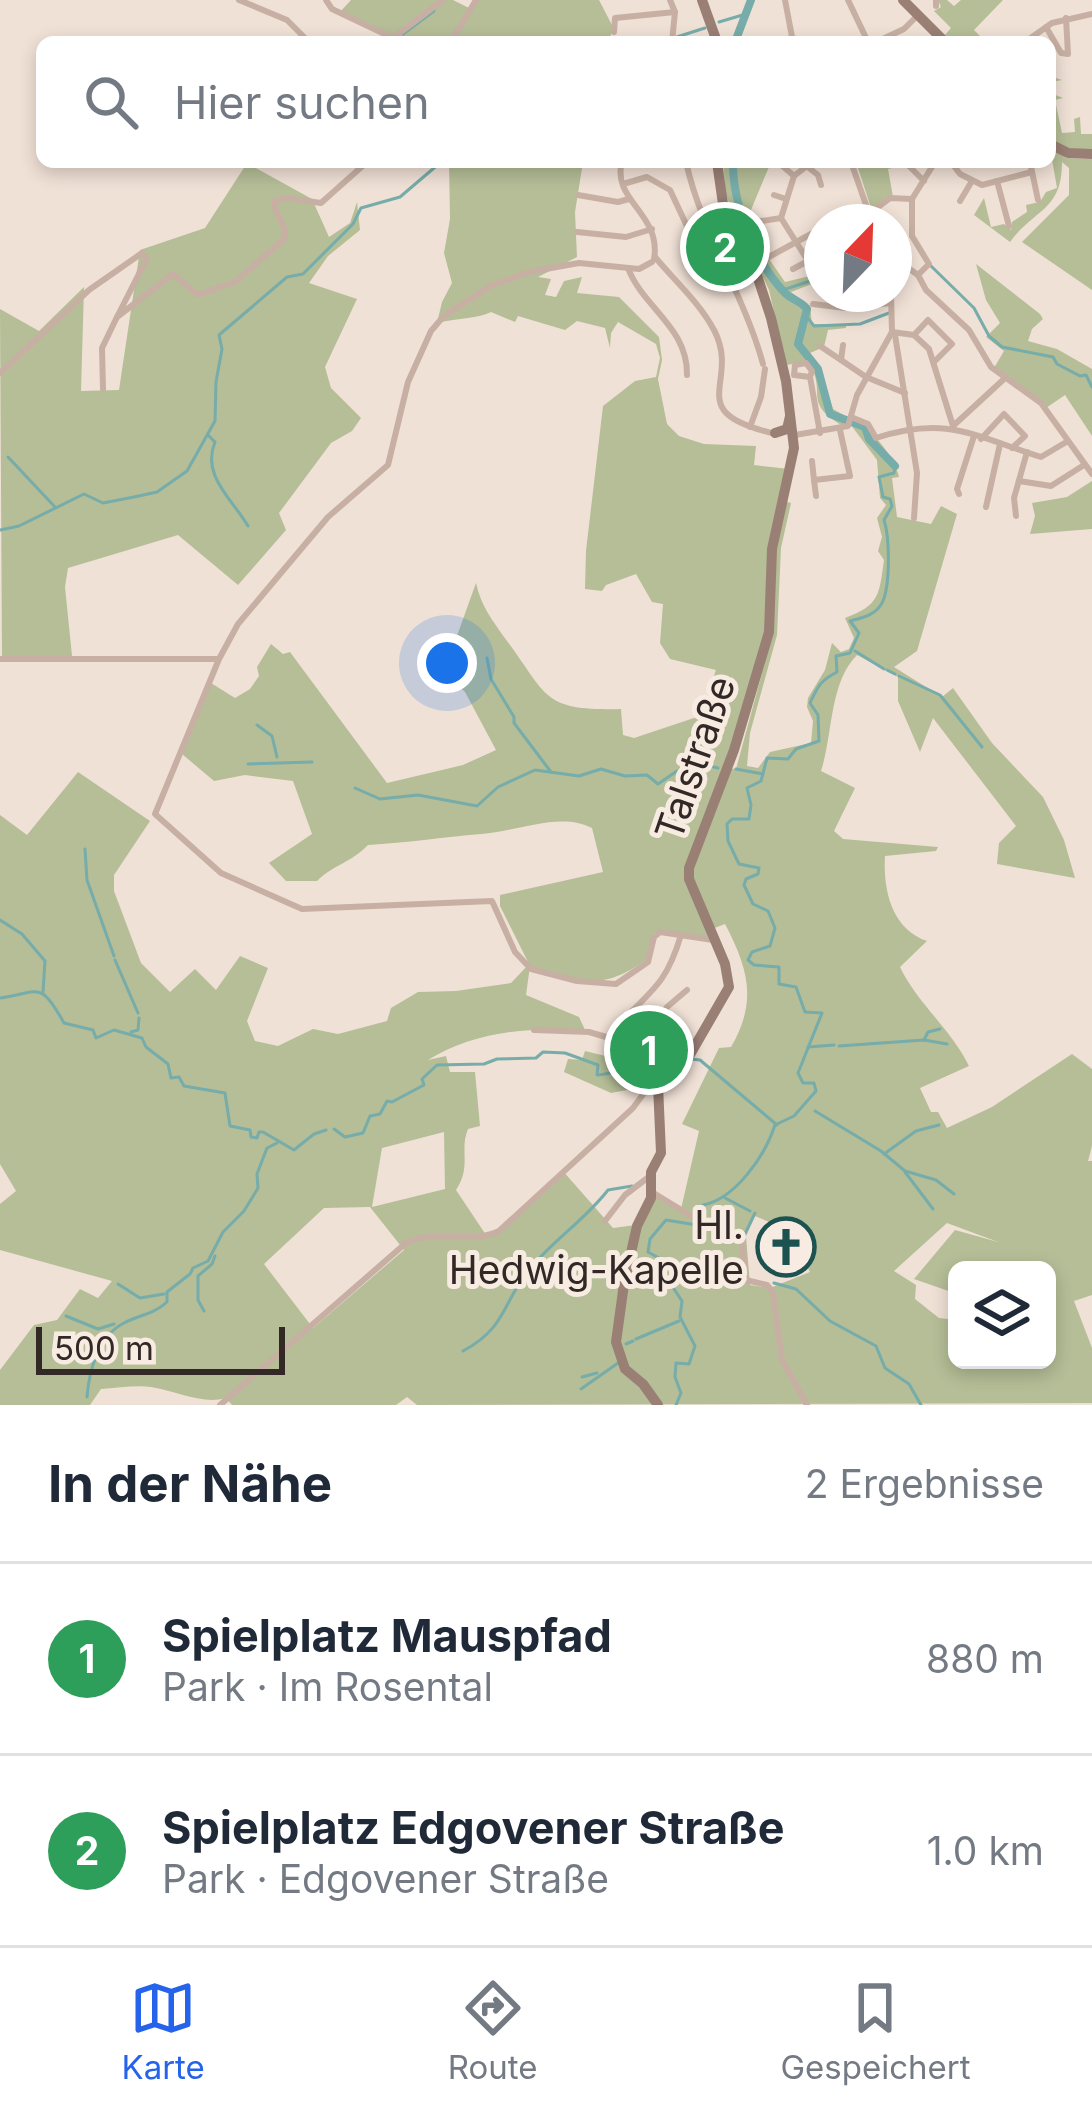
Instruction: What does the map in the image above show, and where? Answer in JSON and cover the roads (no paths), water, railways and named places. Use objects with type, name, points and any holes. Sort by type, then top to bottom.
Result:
[{"type":"main road","points":[[703,0],[714,31]]},
{"type":"main road","points":[[903,0],[939,36]]},
{"type":"main road","points":[[1056,146],[1092,154]]},
{"type":"main road","name":"Talstraße","points":[[658,1087],[680,1072],[728,990],[725,964],[689,879],[689,868],[734,750],[770,632],[772,549],[794,436],[771,318],[759,278],[723,204],[718,168]]},
{"type":"main road","points":[[775,434],[787,429],[790,413]]},
{"type":"main road","points":[[658,1087],[661,1153],[650,1176],[652,1192],[624,1283],[616,1342],[626,1369],[658,1405]]},
{"type":"street","points":[[239,0],[277,14],[302,36]]},
{"type":"street","points":[[326,0],[332,9],[389,36]]},
{"type":"street","points":[[396,36],[443,0]]},
{"type":"street","points":[[455,36],[476,0]]},
{"type":"street","points":[[670,0],[675,12],[672,36]]},
{"type":"street","points":[[785,0],[792,36]]},
{"type":"street","points":[[848,0],[869,36]]},
{"type":"street","points":[[614,32],[615,18],[675,12]]},
{"type":"street","points":[[1033,36],[1066,19],[1092,14]]},
{"type":"street","points":[[887,36],[904,29],[918,15]]},
{"type":"street","points":[[1056,44],[1061,53],[1068,54],[1066,19]]},
{"type":"street","points":[[1046,27],[1051,36]]},
{"type":"street","points":[[117,317],[173,274],[199,295],[235,282],[285,236],[275,201],[321,202],[360,168]]},
{"type":"street","points":[[621,168],[619,178],[628,199],[652,229],[653,260]]},
{"type":"street","points":[[688,168],[764,367],[761,397],[750,427]]},
{"type":"street","points":[[785,168],[794,176]]},
{"type":"street","points":[[804,255],[781,218],[794,176],[806,168]]},
{"type":"street","points":[[812,168],[821,185]]},
{"type":"street","points":[[852,168],[866,204]]},
{"type":"street","points":[[910,168],[924,181]]},
{"type":"street","points":[[918,275],[929,264],[912,236],[912,199],[931,168]]},
{"type":"street","points":[[958,168],[982,185],[1032,172]]},
{"type":"street","points":[[1031,168],[1038,200]]},
{"type":"street","points":[[623,184],[647,177],[670,190],[700,254]]},
{"type":"street","points":[[960,201],[972,181]]},
{"type":"street","points":[[997,182],[1009,226]]},
{"type":"street","points":[[578,195],[618,202],[628,199]]},
{"type":"street","points":[[774,195],[786,199]]},
{"type":"street","points":[[885,204],[890,198],[912,199]]},
{"type":"street","points":[[755,222],[781,218]]},
{"type":"street","points":[[577,232],[626,237],[652,229]]},
{"type":"street","points":[[767,258],[804,237]]},
{"type":"street","points":[[0,373],[89,290],[145,253],[147,258],[102,348],[103,389]]},
{"type":"street","points":[[653,260],[714,329],[723,355],[719,401],[734,419],[750,427],[794,436],[840,430],[850,420],[866,377],[893,334]]},
{"type":"street","points":[[653,260],[631,272],[579,263],[529,272],[490,286],[443,317],[431,331],[408,382],[388,465],[328,517],[245,615],[219,659],[156,810],[159,821],[221,873],[302,909],[492,901],[515,952],[534,971],[616,985],[647,962],[656,934],[714,940]]},
{"type":"street","points":[[793,269],[804,263]]},
{"type":"street","points":[[912,271],[969,330],[991,367],[1041,403],[1092,474]]},
{"type":"street","points":[[631,272],[677,334],[688,375]]},
{"type":"street","points":[[892,312],[911,426],[917,490],[914,518]]},
{"type":"street","points":[[914,335],[928,320],[952,344],[935,361]]},
{"type":"street","points":[[893,334],[914,335],[929,349],[953,426]]},
{"type":"street","points":[[841,360],[842,345]]},
{"type":"street","points":[[820,346],[866,377],[905,393]]},
{"type":"street","points":[[810,377],[820,433]]},
{"type":"street","points":[[953,426],[1006,377]]},
{"type":"street","points":[[958,494],[978,438],[1004,413],[1025,436],[1012,448]]},
{"type":"street","points":[[850,420],[868,424],[876,438],[911,426],[953,426],[1045,457],[1068,441]]},
{"type":"street","points":[[814,480],[850,476],[840,430]]},
{"type":"street","points":[[792,461],[799,442],[810,434]]},
{"type":"street","points":[[986,507],[1000,444]]},
{"type":"street","points":[[1016,516],[1027,452]]},
{"type":"street","points":[[812,461],[816,496]]},
{"type":"street","points":[[1019,481],[1051,486],[1084,465]]},
{"type":"street","points":[[0,659],[219,659]]},
{"type":"street","points":[[629,1013],[670,972],[681,935]]},
{"type":"street","points":[[647,1040],[667,1007],[687,990]]},
{"type":"street","points":[[534,1030],[647,1040],[687,1058]]},
{"type":"street","points":[[220,1405],[406,1244],[431,1234],[485,1237],[500,1231],[644,1093],[658,1087]]},
{"type":"street","points":[[605,1221],[625,1195],[650,1176]]},
{"type":"street","points":[[652,1192],[704,1224],[741,1237],[746,1280],[767,1285],[773,1292],[782,1360],[807,1405]]},
{"type":"waterway","points":[[737,36],[751,0]]},
{"type":"waterway","points":[[403,34],[434,11]]},
{"type":"waterway","points":[[719,22],[746,14]]},
{"type":"waterway","points":[[680,36],[705,28]]},
{"type":"waterway","points":[[0,530],[19,526],[84,494],[103,503],[157,492],[187,471],[215,421],[222,349],[219,335],[287,277],[303,274],[353,224],[361,208],[400,197],[434,168]]},
{"type":"waterway","points":[[733,168],[741,214],[756,249],[785,293],[807,309],[798,344],[818,369],[830,414],[865,427],[869,439],[895,466]]},
{"type":"waterway","points":[[931,266],[974,308],[989,336],[1002,347],[1053,357],[1057,364],[1086,375],[1092,387]]},
{"type":"waterway","points":[[783,290],[804,283]]},
{"type":"waterway","points":[[807,317],[814,326],[860,324],[889,313]]},
{"type":"waterway","points":[[208,435],[215,442],[215,477],[248,526]]},
{"type":"waterway","points":[[8,457],[55,507]]},
{"type":"waterway","points":[[676,1405],[681,1393],[676,1363],[689,1364],[695,1346],[680,1317],[682,1301],[659,1258],[648,1252],[650,1239],[666,1220],[703,1226],[703,1205],[737,1185],[764,1150],[775,1125],[794,1116],[816,1091],[814,1083],[803,1083],[798,1073],[822,1013],[805,1012],[796,987],[779,984],[779,967],[748,960],[752,952],[770,946],[775,928],[768,911],[753,904],[744,885],[759,868],[739,864],[728,841],[727,824],[732,819],[749,819],[747,788],[761,781],[767,758],[788,759],[796,749],[819,741],[818,715],[810,703],[820,684],[837,672],[836,656],[850,653],[859,633],[850,621],[873,613],[885,593],[888,549],[884,520],[892,506],[883,497],[879,477],[894,473],[895,466]]},
{"type":"waterway","points":[[855,651],[884,669]]},
{"type":"waterway","points":[[487,658],[491,679],[514,723],[551,772]]},
{"type":"waterway","points":[[887,670],[895,674]]},
{"type":"waterway","points":[[899,676],[940,695],[982,747]]},
{"type":"waterway","points":[[257,725],[272,736],[277,757]]},
{"type":"waterway","points":[[248,764],[312,762]]},
{"type":"waterway","points":[[355,788],[380,799],[418,795],[477,806],[498,787],[535,770],[579,776],[601,769],[625,776],[647,775],[658,784],[677,771],[688,770],[693,762],[718,768]]},
{"type":"waterway","points":[[736,769],[763,774]]},
{"type":"waterway","points":[[85,849],[87,880],[114,956]]},
{"type":"waterway","points":[[0,920],[22,934],[45,961],[43,992]]},
{"type":"waterway","points":[[115,960],[138,1013]]},
{"type":"waterway","points":[[0,998],[38,992],[50,1000],[64,1023],[93,1030],[96,1038],[114,1030],[142,1038],[168,1064],[171,1078],[179,1077],[184,1086],[225,1093],[230,1126],[250,1130],[251,1137],[263,1132],[294,1150],[326,1130]]},
{"type":"waterway","points":[[131,1032],[138,1030],[139,1018]]},
{"type":"waterway","points":[[924,1040],[928,1032],[940,1029]]},
{"type":"waterway","points":[[839,1046],[924,1040],[947,1044]]},
{"type":"waterway","points":[[808,1047],[834,1045]]},
{"type":"waterway","points":[[334,1129],[345,1137],[363,1133],[370,1116],[380,1114],[387,1101],[424,1085],[422,1079],[437,1065],[565,1053],[598,1065],[597,1075],[663,1058],[682,1058]]},
{"type":"waterway","points":[[690,1059],[700,1060],[777,1125]]},
{"type":"waterway","points":[[815,1111],[905,1171],[936,1180],[954,1194]]},
{"type":"waterway","points":[[884,1154],[916,1131],[939,1125]]},
{"type":"waterway","points":[[87,1397],[101,1345],[124,1323],[162,1306],[167,1292],[208,1261],[223,1232],[258,1188],[257,1174],[267,1148],[277,1143]]},
{"type":"waterway","points":[[905,1172],[933,1209]]},
{"type":"waterway","points":[[463,1351],[488,1333],[528,1271],[608,1190],[632,1186]]},
{"type":"waterway","points":[[725,1198],[750,1211]]},
{"type":"waterway","points":[[744,1236],[755,1213]]},
{"type":"waterway","points":[[204,1311],[198,1300],[198,1276],[215,1256]]},
{"type":"waterway","points":[[774,1283],[796,1289],[830,1321],[876,1346],[885,1368],[909,1384],[921,1405]]},
{"type":"waterway","points":[[118,1284],[140,1298],[164,1294]]},
{"type":"waterway","points":[[66,1316],[98,1329],[114,1324]]},
{"type":"waterway","points":[[636,1339],[679,1321]]},
{"type":"waterway","points":[[626,1344],[633,1341]]},
{"type":"waterway","points":[[581,1389],[618,1363]]},
{"type":"waterway","points":[[582,1377],[597,1373]]},
{"type":"place","name":"Spielplatz Edgovener Straße","points":[[725,247]]},
{"type":"place","name":"Spielplatz Mauspfad","points":[[649,1050]]},
{"type":"place","name":"Hl. Hedwig-Kapelle","points":[[786,1247]]}]
